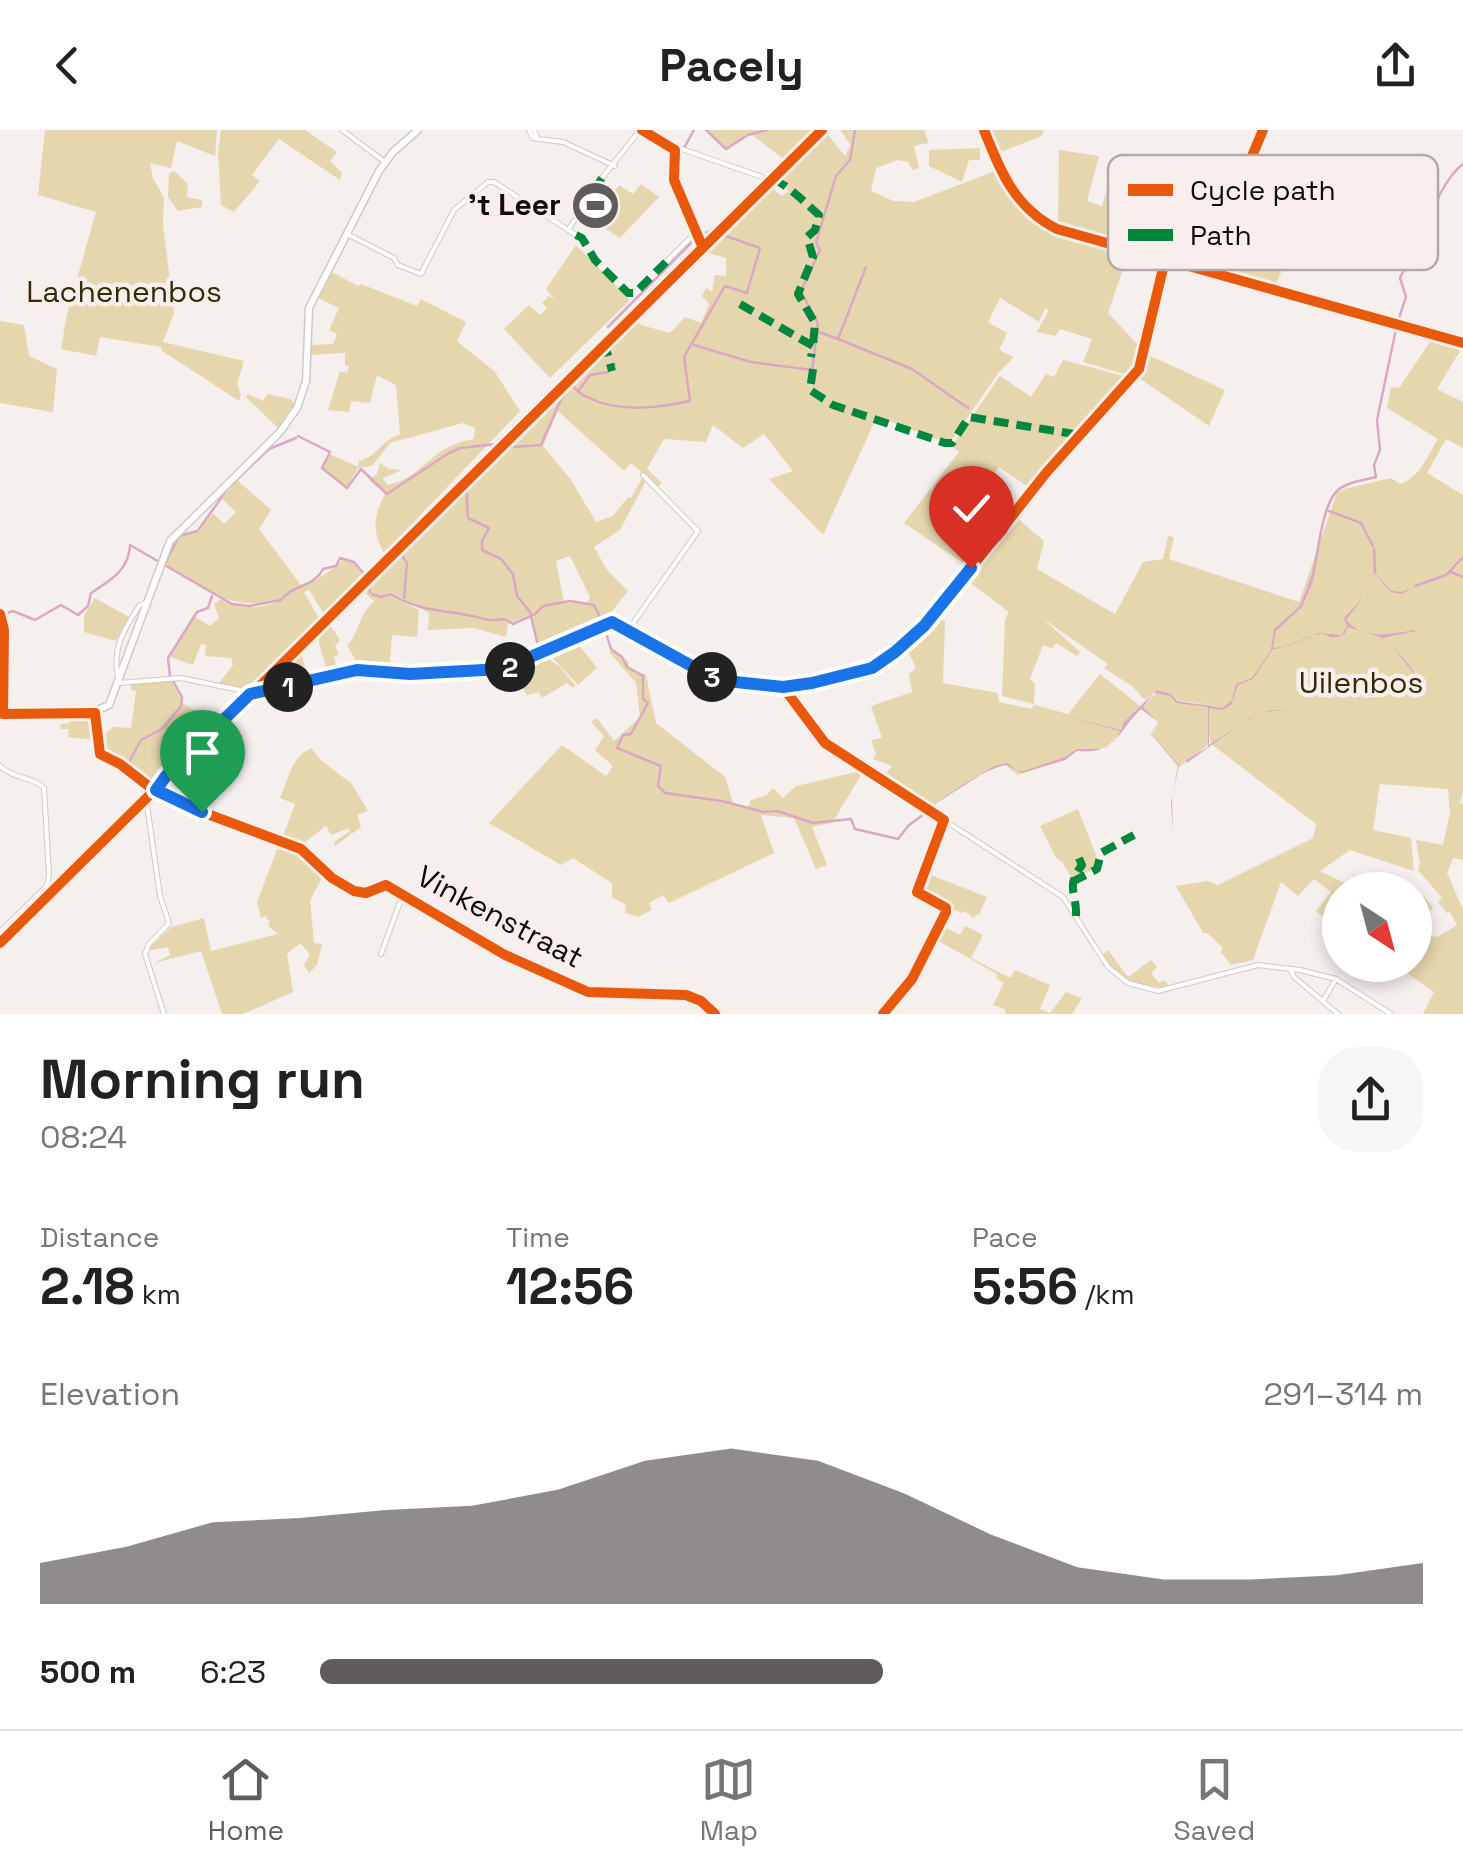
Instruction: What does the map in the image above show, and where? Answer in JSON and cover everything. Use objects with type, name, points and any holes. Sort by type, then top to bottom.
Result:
[{"type":"street","points":[[342,130],[385,162]]},
{"type":"street","points":[[0,614],[4,630],[2,712],[95,711],[109,705],[170,541],[280,432],[297,408],[306,381],[308,308],[385,162],[418,130]]},
{"type":"street","points":[[532,130],[538,139],[563,142],[614,166]]},
{"type":"street","points":[[602,178],[644,130],[677,147],[762,178]]},
{"type":"street","points":[[612,338],[822,130]]},
{"type":"street","points":[[984,130],[1010,191],[1042,222],[1108,244]]},
{"type":"street","points":[[1252,155],[1263,130]]},
{"type":"street","points":[[677,147],[676,182],[702,245]]},
{"type":"street","points":[[346,233],[394,258],[398,266],[421,274],[454,210],[488,182],[494,182],[576,235]]},
{"type":"street","points":[[568,230],[581,210]]},
{"type":"street","points":[[666,262],[698,231]]},
{"type":"street","points":[[118,683],[181,678],[254,694],[357,670],[410,674],[502,669],[616,622],[717,680],[783,687],[872,668],[905,644],[936,611],[1046,473],[1139,369],[1163,270]]},
{"type":"street","points":[[1204,270],[1463,343]]},
{"type":"street","points":[[629,629],[698,530],[643,474]]},
{"type":"street","points":[[118,683],[114,665],[117,644],[140,605],[146,602]]},
{"type":"street","points":[[783,687],[825,743],[1063,897],[1108,968],[1128,983],[1150,990],[1168,990],[1258,965],[1322,976]]},
{"type":"street","name":"Vinkenstraat","points":[[95,711],[100,754],[156,790],[259,836],[302,849],[332,878],[354,890],[366,893],[382,884],[505,955],[588,992],[686,996],[701,1001],[715,1014]]},
{"type":"street","points":[[0,766],[15,777],[38,782],[44,788],[50,874],[47,886],[0,932]]},
{"type":"street","points":[[0,943],[156,790]]},
{"type":"street","points":[[150,795],[147,805],[160,896],[169,922],[145,954],[164,1014]]},
{"type":"street","points":[[883,1014],[912,979],[946,912],[946,908],[917,892],[944,820]]},
{"type":"street","name":"Vinkenstraat","points":[[381,954],[403,894]]},
{"type":"street","points":[[1290,968],[1294,977],[1338,1014]]},
{"type":"street","points":[[1324,1001],[1334,982]]},
{"type":"street","points":[[1341,982],[1391,1014]]},
{"type":"green space","name":"Lachenenbos","points":[[45,130],[217,130],[215,156],[177,141],[171,168],[150,163],[164,198],[163,225],[174,313],[163,342],[244,361],[237,384],[239,401],[161,347],[100,337],[96,356],[61,349],[96,212],[38,195]]},
{"type":"green space","points":[[221,130],[305,130],[337,152],[330,161],[342,173],[340,180],[279,139],[252,175],[260,181],[234,212],[221,205]]},
{"type":"green space","points":[[706,130],[813,130],[784,159],[751,134],[726,149]]},
{"type":"green space","points":[[824,130],[845,156],[851,145],[840,130],[924,130],[929,143],[914,146],[919,168],[912,170],[908,162],[898,160],[876,168],[871,191],[893,201],[914,202],[995,171],[1023,214],[1026,212],[1057,232],[1108,248],[1108,270],[1123,270],[1108,313],[1141,348],[1137,368],[1130,376],[1083,362],[1092,339],[1060,329],[1055,336],[1037,332],[1049,310],[1045,308],[1039,322],[1000,298],[988,322],[1007,333],[999,350],[1014,357],[999,372],[949,444],[877,416],[823,535],[769,479],[793,471],[764,434],[743,448],[713,425],[706,442],[664,439],[647,469],[662,483],[658,487],[631,463],[624,471],[558,411],[543,446],[571,480],[596,522],[613,516],[631,498],[643,476],[647,479],[620,530],[594,547],[607,570],[628,591],[609,615],[613,621],[541,651],[531,614],[508,624],[506,637],[474,628],[428,630],[429,613],[391,592],[378,598],[390,595],[419,610],[417,637],[392,635],[389,670],[360,668],[347,645],[376,599],[372,600],[361,588],[563,387],[571,385],[571,380],[634,318],[641,325],[670,333],[685,317],[701,323],[709,304],[702,296],[706,288],[712,292],[715,275],[726,276],[726,258],[701,251],[772,182],[776,185],[773,189],[782,196],[789,191],[775,180]],"holes":[[[570,556],[590,597],[588,602],[564,603],[556,561]]]},
{"type":"green space","points":[[987,130],[1044,130],[1042,136],[995,154]]},
{"type":"green space","points":[[980,148],[980,160],[969,160],[962,182],[929,166],[929,150]]},
{"type":"green space","points":[[1059,150],[1099,156],[1087,201],[1102,206],[1108,185],[1108,239],[1058,227]]},
{"type":"green space","points":[[174,171],[188,184],[187,197],[202,200],[202,207],[178,211],[168,197],[169,174]]},
{"type":"green space","points":[[641,184],[659,197],[620,238],[595,222],[619,185],[633,194]]},
{"type":"green space","points":[[576,245],[630,300],[550,378],[504,329],[529,305],[540,315],[547,308],[542,303],[549,296],[555,300],[546,289]]},
{"type":"green space","points":[[1236,270],[1282,270],[1275,287],[1234,275]]},
{"type":"green space","points":[[330,271],[358,286],[417,306],[421,299],[466,322],[457,341],[495,372],[520,411],[384,553],[376,524],[385,494],[369,480],[377,474],[380,463],[402,470],[383,478],[387,485],[399,482],[447,448],[474,439],[475,428],[463,423],[390,443],[372,466],[358,468],[347,487],[322,468],[330,454],[358,467],[359,461],[400,434],[396,385],[377,375],[370,403],[351,401],[349,412],[328,410],[340,371],[347,373],[349,366],[345,365],[345,353],[310,355],[310,345],[333,344],[337,334],[329,330],[339,308],[316,297]]},
{"type":"green space","points":[[0,321],[24,325],[29,356],[57,369],[53,412],[0,403]]},
{"type":"green space","name":"Uilenbos","points":[[1434,336],[1463,346],[1437,389],[1463,402],[1463,448],[1446,439],[1427,473],[1463,495],[1463,860],[1453,858],[1447,873],[1463,909],[1463,1014],[1423,1014],[1434,992],[1420,982],[1432,982],[1432,936],[1457,925],[1438,902],[1442,898],[1432,886],[1432,872],[1418,870],[1416,840],[1443,845],[1450,812],[1448,789],[1380,784],[1373,830],[1411,838],[1414,871],[1350,850],[1320,871],[1322,885],[1314,879],[1298,896],[1281,882],[1253,960],[1231,965],[1221,952],[1223,948],[1203,933],[1176,886],[1208,881],[1218,885],[1313,838],[1316,824],[1210,743],[1209,730],[1208,745],[1179,767],[1153,735],[1158,722],[1143,707],[1157,692],[1170,696],[1176,703],[1207,704],[1177,701],[1171,694],[1157,690],[1145,700],[1132,686],[1104,668],[1108,664],[1042,618],[1080,652],[1077,656],[1056,643],[1052,648],[1043,645],[1030,679],[1035,684],[1034,705],[1068,714],[1100,674],[1140,706],[1111,742],[1018,775],[1006,765],[994,767],[929,807],[882,778],[892,766],[873,759],[876,754],[871,740],[882,738],[871,706],[912,692],[909,674],[916,668],[906,647],[936,616],[945,621],[943,683],[998,693],[999,702],[1032,709],[1034,704],[1002,696],[1005,619],[1009,612],[965,579],[1016,517],[1044,541],[1037,569],[1115,614],[1143,562],[1163,559],[1168,536],[1174,537],[1169,559],[1299,602],[1337,493],[1391,478],[1400,484],[1407,481],[1422,466],[1438,439],[1387,408],[1391,387],[1399,388]]},
{"type":"green space","points":[[1144,353],[1225,390],[1209,426],[1136,376]]},
{"type":"green space","points":[[1063,360],[1127,377],[1031,489],[999,467],[993,475],[985,470],[970,494],[1008,518],[969,567],[904,523],[959,452],[952,446],[1000,376],[1031,397],[1046,374],[1054,377]]},
{"type":"green space","points":[[248,394],[263,401],[268,394],[291,399],[294,404],[278,428],[246,397]]},
{"type":"green space","points":[[237,480],[271,510],[259,529],[301,585],[291,590],[319,578],[343,560],[352,562],[364,575],[324,614],[309,590],[304,592],[319,619],[243,691],[217,686],[233,665],[231,658],[205,656],[206,645],[201,644],[193,665],[170,657],[195,617],[210,626],[219,618],[214,604],[221,599],[251,607],[281,600],[232,601],[165,566],[179,536],[198,531],[213,513],[224,524],[236,512],[222,499]]},
{"type":"green space","points":[[95,598],[129,617],[116,641],[84,632],[84,615]]},
{"type":"green space","points":[[328,622],[340,640],[335,646],[339,654],[334,657],[338,672],[328,675],[318,639],[301,652],[308,679],[254,692]]},
{"type":"green space","points":[[576,641],[597,668],[578,685],[549,654]]},
{"type":"green space","points":[[612,650],[629,662],[628,667],[646,675],[656,723],[725,777],[733,803],[748,807],[751,800],[767,795],[773,788],[783,798],[796,786],[856,772],[859,768],[899,794],[897,797],[861,775],[832,823],[812,827],[827,865],[816,869],[794,818],[761,815],[774,853],[669,903],[663,895],[649,903],[652,910],[638,917],[625,913],[626,905],[612,897],[612,883],[573,858],[561,865],[489,823],[562,745],[606,776],[613,766],[595,750],[604,736],[591,722],[597,718],[614,741],[640,717],[636,683],[609,652]]},
{"type":"green space","points":[[543,655],[560,667],[575,685],[573,688],[567,683],[542,698],[539,692],[527,695],[523,688],[530,683],[524,674],[504,683],[497,671]]},
{"type":"green space","points":[[171,680],[184,704],[215,722],[151,786],[103,752],[105,734],[113,727],[131,728],[136,691],[131,690],[131,685]]},
{"type":"green space","points":[[71,714],[94,714],[95,740],[68,737],[69,729],[60,729],[61,724],[70,723]]},
{"type":"green space","points":[[311,748],[352,784],[368,811],[357,815],[361,827],[335,846],[334,842],[349,828],[331,835],[326,826],[300,846],[281,841],[295,804],[280,798],[294,763]]},
{"type":"green space","points":[[1078,809],[1099,863],[1097,868],[1072,879],[1040,826]]},
{"type":"green space","points":[[279,844],[307,854],[324,873],[310,901],[314,943],[322,944],[317,965],[309,973],[304,965],[310,954],[300,943],[287,954],[293,992],[243,1014],[222,1014],[201,951],[154,963],[170,955],[168,947],[146,951],[171,927],[204,918],[211,951],[278,934],[268,926],[267,915],[261,918],[257,902]]},
{"type":"green space","points":[[926,873],[987,897],[979,915],[974,918],[920,895]]},
{"type":"green space","points":[[942,926],[960,935],[965,926],[983,935],[971,958],[1010,978],[1015,970],[1050,985],[1040,1009],[1050,1013],[1066,992],[1082,998],[1072,1014],[1005,1014],[1006,1010],[993,1005],[1004,983],[996,978],[997,974],[935,939]]},
{"type":"green space","points":[[1108,950],[1128,977],[1151,960],[1157,967],[1151,973],[1159,983],[1164,980],[1170,987],[1140,984],[1123,976],[1102,955]]},
{"type":"shaded area","points":[[1311,577],[1314,579],[1302,607],[1276,631],[1273,648],[1286,646],[1273,649],[1253,679],[1238,685],[1231,705],[1222,710],[1209,708],[1209,745],[1241,724],[1187,763],[1208,747],[1208,707],[1176,703],[1170,696],[1154,693],[1143,707],[1158,722],[1141,709],[1116,739],[1120,731],[1059,715],[1121,730],[1124,722],[1157,690],[1171,694],[1177,701],[1222,708],[1232,700],[1236,684],[1252,678],[1271,650],[1274,629],[1300,606]]},
{"type":"shaded area","points":[[1363,588],[1360,602],[1346,620],[1359,631],[1348,627],[1344,634],[1340,637],[1313,635],[1318,633],[1342,635],[1347,626],[1344,618],[1360,601]]},
{"type":"shaded area","points":[[1417,631],[1382,638],[1393,647],[1380,637],[1363,632]]},
{"type":"shaded area","points":[[1077,749],[1101,749],[1077,751],[1065,760],[1021,773],[1017,771],[1065,757]]},
{"type":"shaded area","points":[[1007,763],[1017,771],[1006,765],[978,776]]},
{"type":"waterway","points":[[684,148],[694,130]]},
{"type":"waterway","points":[[706,130],[726,149],[748,135],[767,130]]},
{"type":"waterway","points":[[694,345],[751,362],[812,370],[818,324],[801,291],[820,250],[816,243],[836,176],[850,160],[855,130]]},
{"type":"waterway","points":[[1438,198],[1463,164]]},
{"type":"waterway","points":[[695,217],[703,234],[713,230]]},
{"type":"waterway","points":[[501,448],[541,445],[568,383],[584,396],[625,407],[690,401],[684,357],[725,286],[747,293],[760,248],[720,234]]},
{"type":"waterway","points":[[608,327],[694,240]]},
{"type":"waterway","points":[[819,332],[838,339],[866,267]]},
{"type":"waterway","points":[[1398,321],[1406,297],[1400,278],[1404,270]]},
{"type":"waterway","points":[[1312,579],[1332,498],[1345,485],[1376,477],[1374,465],[1380,450],[1377,420],[1396,329]]},
{"type":"waterway","points":[[838,339],[912,369],[968,408]]},
{"type":"waterway","points":[[579,390],[590,375],[608,372],[615,364]]},
{"type":"waterway","points":[[298,436],[330,452]]},
{"type":"waterway","points":[[199,529],[229,487],[269,449],[296,438]]},
{"type":"waterway","points":[[329,454],[322,468],[347,488],[361,469],[387,494],[449,453],[497,444]]},
{"type":"waterway","points":[[466,483],[468,518],[489,528],[482,550],[501,559],[513,574],[517,596],[530,612],[539,650]]},
{"type":"waterway","points":[[1329,511],[1361,523],[1373,546]]},
{"type":"waterway","points":[[164,566],[179,536],[197,531]]},
{"type":"waterway","points":[[4,614],[13,611],[35,620],[61,605],[78,615],[88,606],[91,593],[122,568],[130,545],[232,604],[249,606],[281,600],[323,569],[336,566],[340,558],[354,562],[365,575]]},
{"type":"waterway","points":[[398,549],[407,563],[404,598]]},
{"type":"waterway","points":[[1374,549],[1375,572]]},
{"type":"waterway","points":[[1415,586],[1446,575],[1463,557]]},
{"type":"waterway","points":[[1451,572],[1463,577]]},
{"type":"waterway","points":[[367,580],[370,592]]},
{"type":"waterway","points":[[372,594],[391,594],[419,607],[490,620],[505,619],[513,624],[543,606],[570,601],[594,605],[603,623]]},
{"type":"waterway","points":[[170,676],[168,658],[197,612],[208,608],[212,596]]},
{"type":"waterway","points":[[604,626],[611,649],[627,667],[643,676],[643,699],[648,703],[631,734],[623,735],[617,748],[661,766],[658,786],[665,793],[763,812],[777,811],[813,823],[851,819],[855,829],[898,839],[927,812]]},
{"type":"waterway","points":[[144,779],[127,766],[141,740],[162,729],[181,706],[182,697],[173,681]]},
{"type":"railway","points":[[0,936],[818,130]]},
{"type":"marked path","points":[[581,210],[602,178]]},
{"type":"marked path","points":[[773,179],[819,215],[815,230],[807,237],[813,257],[798,294],[815,323],[813,346]]},
{"type":"marked path","points":[[576,235],[628,293],[635,293],[666,262]]},
{"type":"marked path","points":[[740,304],[813,346],[811,357]]},
{"type":"marked path","points":[[609,342],[606,348],[612,371]]},
{"type":"marked path","points":[[813,369],[810,390],[833,405],[945,443],[952,443],[969,417],[1080,435]]},
{"type":"marked path","points":[[1072,882],[1097,869],[1101,853],[1134,835]]},
{"type":"marked path","points":[[1076,916],[1073,884],[1082,865],[1078,856]]},
{"type":"cycle path","points":[[642,130],[675,150],[674,180],[703,248]]},
{"type":"cycle path","points":[[0,943],[822,130]]},
{"type":"cycle path","points":[[984,130],[1003,174],[1030,210],[1057,229],[1108,243]]},
{"type":"cycle path","points":[[1252,155],[1263,130]]},
{"type":"cycle path","points":[[883,1014],[912,979],[946,912],[946,908],[917,892],[944,820],[825,743],[783,687],[872,668],[924,627],[1046,473],[1139,369],[1163,270]]},
{"type":"cycle path","points":[[1203,270],[1463,343]]},
{"type":"cycle path","points":[[0,614],[4,630],[3,714],[95,713],[100,754],[151,788],[202,812],[301,849],[332,878],[354,891],[366,893],[386,885],[505,955],[588,992],[686,995],[701,1001],[715,1014]]},
{"type":"place","name":"'t Leer","points":[[596,205]]},
{"type":"route","points":[[202,812],[156,790],[250,694],[357,670],[410,674],[502,669],[612,622],[717,680],[783,687],[812,683],[872,668],[895,652],[924,626],[971,568]]}]
